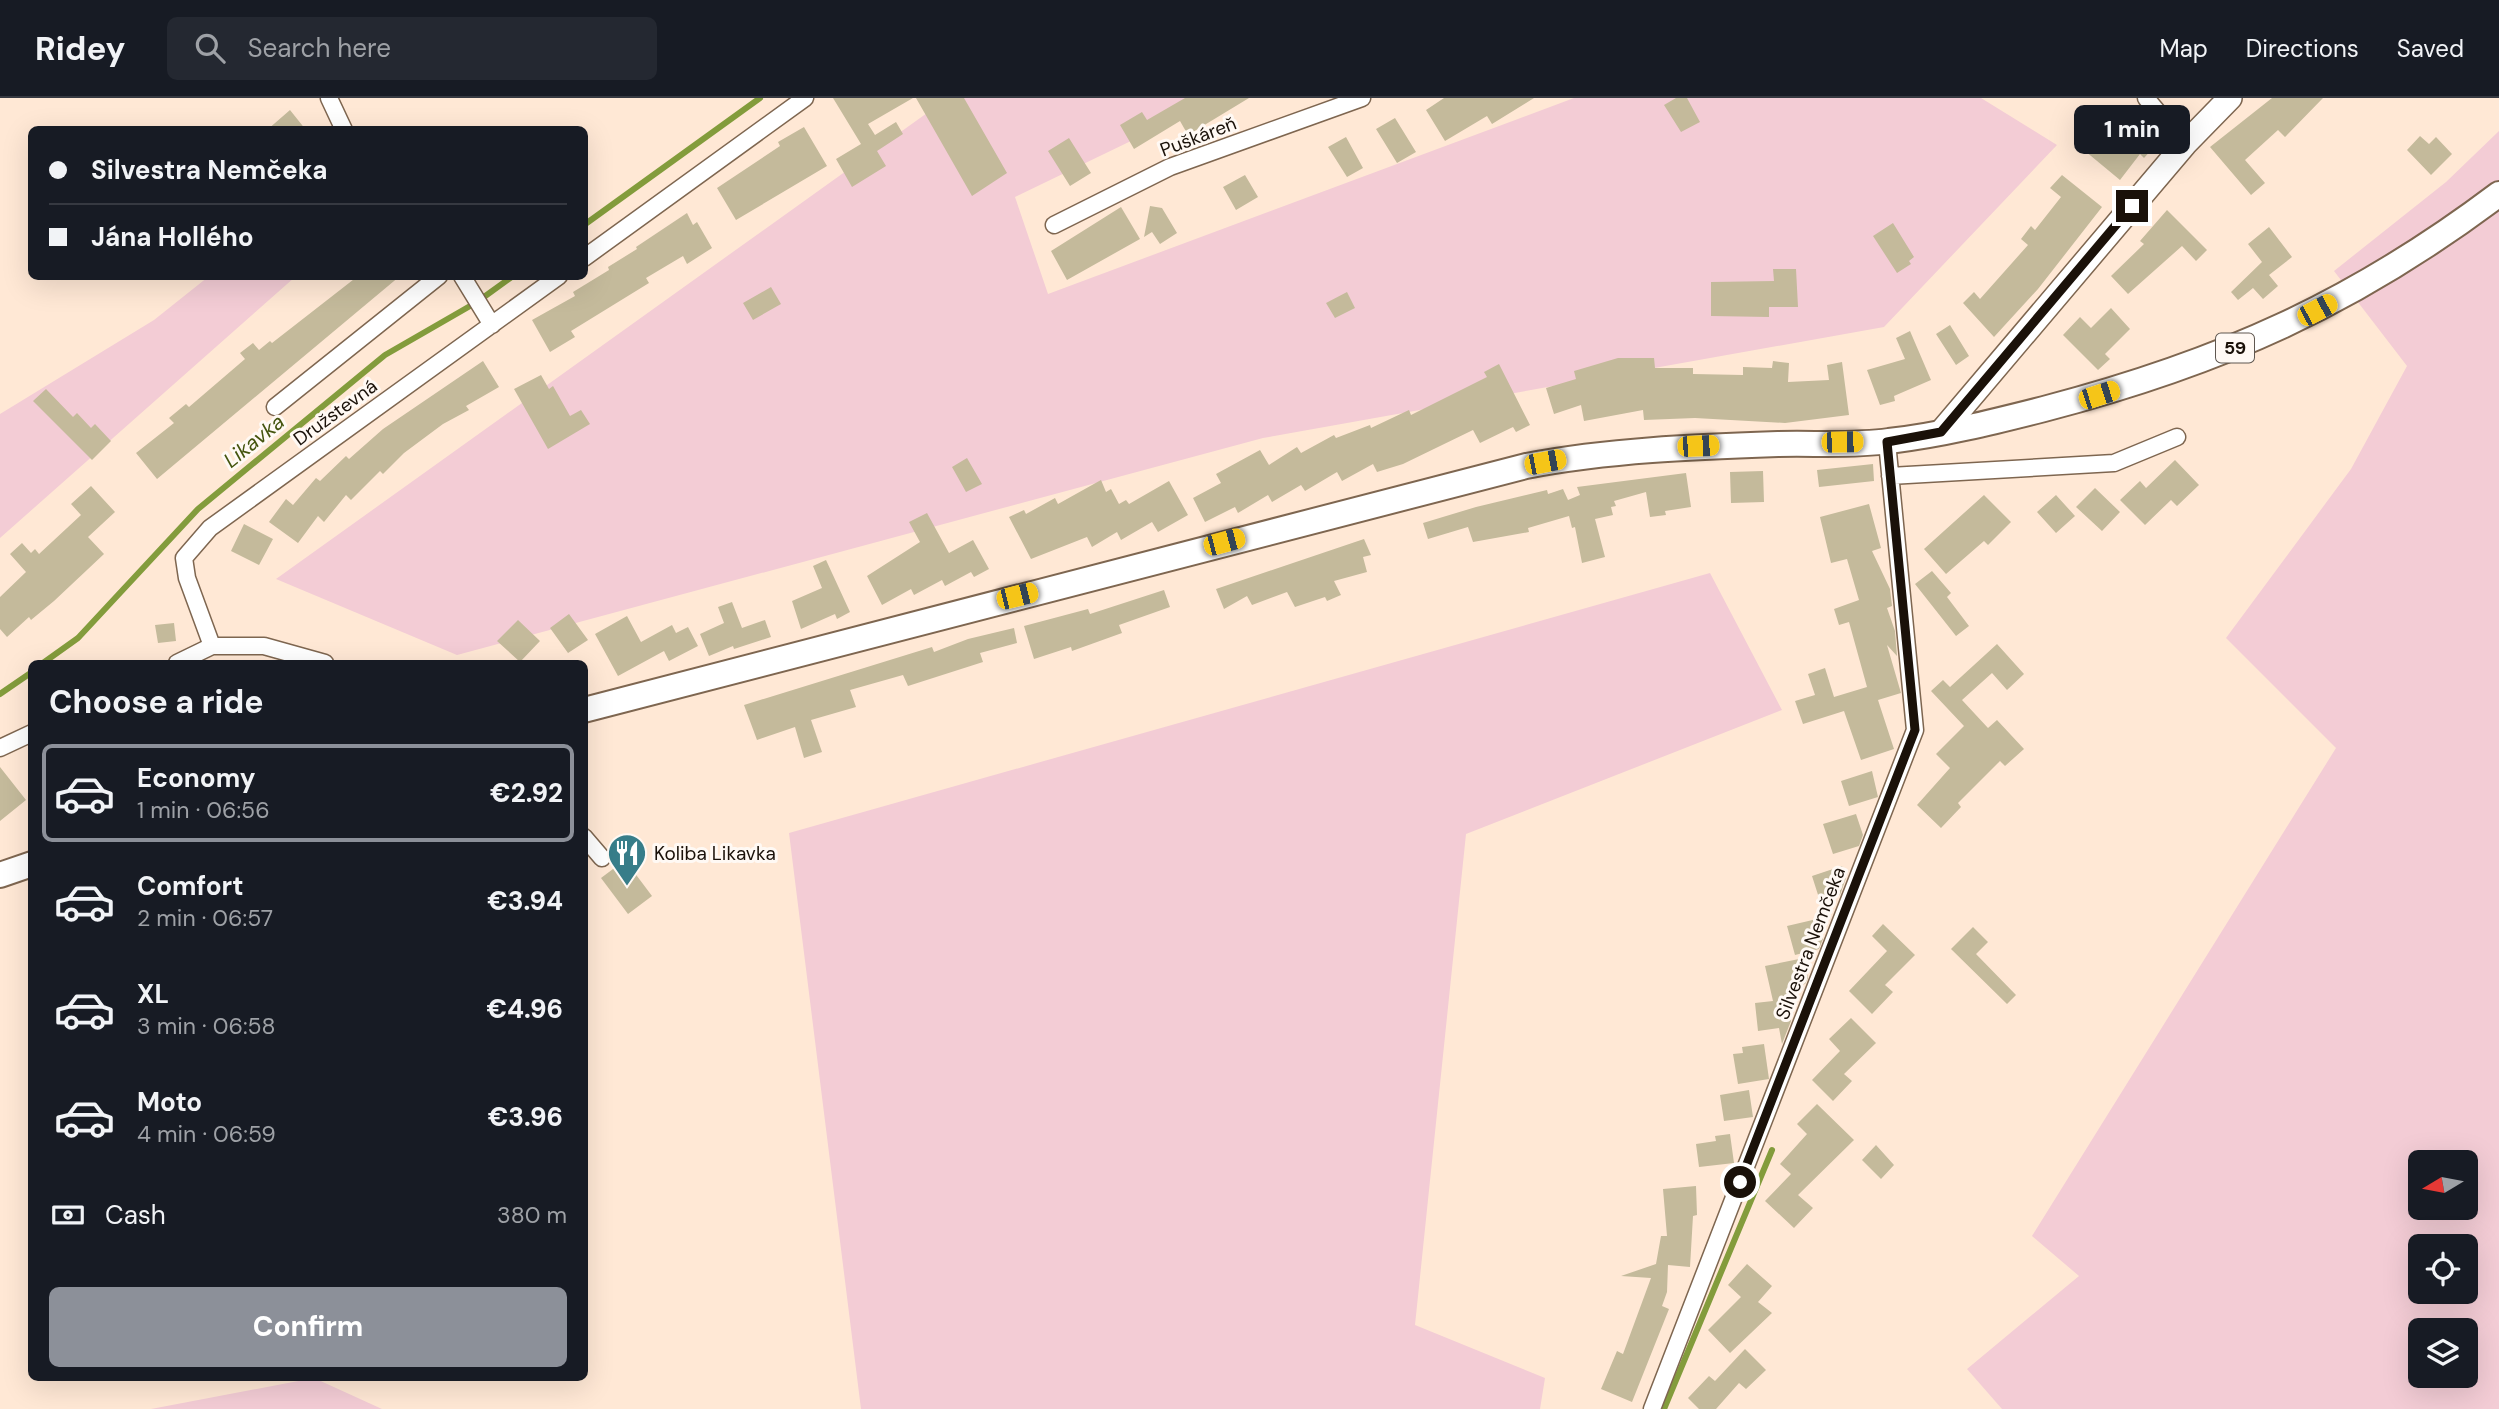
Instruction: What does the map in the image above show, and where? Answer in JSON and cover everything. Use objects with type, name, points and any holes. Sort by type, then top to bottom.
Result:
[{"type":"main road","name":"59","points":[[588,709],[1526,466],[1614,452],[1674,447],[1887,442],[2099,395],[2262,337],[2398,266],[2499,194]]},
{"type":"main road","points":[[0,876],[28,866]]},
{"type":"street","points":[[329,98],[342,126]]},
{"type":"street","points":[[588,255],[805,98]]},
{"type":"street","name":"Puškáreň","points":[[1054,225],[1170,167],[1362,98]]},
{"type":"street","points":[[2146,98],[2185,144]]},
{"type":"street","points":[[1941,432],[2185,144],[2230,98]]},
{"type":"street","points":[[275,407],[434,280]]},
{"type":"street","points":[[464,280],[492,325]]},
{"type":"street","name":"Družstevná","points":[[212,646],[187,578],[184,558],[210,528],[554,280]]},
{"type":"street","points":[[1890,476],[2114,463],[2177,438]]},
{"type":"street","name":"Silvestra Nemčeka","points":[[1652,1409],[1915,730],[1887,442]]},
{"type":"street","points":[[183,660],[212,646],[264,646],[314,660]]},
{"type":"street","points":[[0,748],[28,735]]},
{"type":"street","points":[[588,842],[602,858]]},
{"type":"shaded area","points":[[948,98],[1220,98],[1015,197],[1048,294],[1574,98],[1981,98],[2057,145],[1884,327],[1263,438],[457,655],[276,579]]},
{"type":"shaded area","points":[[2499,131],[2499,1409],[2002,1409],[1967,1369],[2079,1276],[2032,1236],[2336,748],[2226,638],[2351,469],[2407,366],[2334,271],[2446,182]]},
{"type":"shaded area","points":[[204,280],[292,280],[0,538],[0,414],[154,320]]},
{"type":"shaded area","points":[[1710,573],[1782,710],[1466,834],[1415,1325],[1545,1378],[1540,1409],[861,1409],[789,833]]},
{"type":"shaded area","points":[[298,1381],[321,1381],[382,1409],[151,1409]]},
{"type":"building","points":[[833,98],[913,98],[868,124],[875,135],[896,122],[903,134],[877,151],[886,166],[852,187],[836,159],[861,144]]},
{"type":"building","points":[[916,98],[964,98],[1007,173],[972,196]]},
{"type":"building","points":[[1185,98],[1249,98],[1188,135],[1180,121],[1134,149],[1120,125],[1142,112],[1147,120]]},
{"type":"building","points":[[1444,98],[1534,98],[1492,124],[1487,116],[1445,141],[1426,110]]},
{"type":"building","points":[[1676,98],[1687,98],[1700,122],[1681,132],[1664,105]]},
{"type":"building","points":[[2272,98],[2323,98],[2285,137],[2278,130],[2245,160],[2265,183],[2251,195],[2210,147]]},
{"type":"building","points":[[290,110],[303,126],[272,126]]},
{"type":"building","points":[[1395,118],[1416,152],[1397,163],[1376,129]]},
{"type":"building","points":[[804,127],[827,166],[736,220],[717,188],[780,146],[778,142]]},
{"type":"building","points":[[2134,129],[2154,147],[2144,158],[2140,154],[2120,180],[2085,151],[2096,139],[2112,154]]},
{"type":"building","points":[[2420,136],[2429,144],[2436,137],[2452,154],[2431,175],[2407,150]]},
{"type":"building","points":[[1346,137],[1363,168],[1347,177],[1328,147]]},
{"type":"building","points":[[1069,138],[1091,173],[1070,186],[1048,151]]},
{"type":"building","points":[[1245,175],[1258,197],[1236,210],[1223,187]]},
{"type":"building","points":[[2062,175],[2102,207],[2038,289],[1994,337],[1963,303],[1974,292],[1980,299],[2028,245],[2021,239],[2031,226],[2035,230],[2061,197],[2050,188]]},
{"type":"building","points":[[1150,206],[1162,208],[1177,233],[1160,244],[1152,232],[1144,237]]},
{"type":"building","points":[[1121,207],[1140,239],[1067,280],[1051,251]]},
{"type":"building","points":[[2167,210],[2207,250],[2196,261],[2182,246],[2128,294],[2111,276],[2144,244],[2140,241]]},
{"type":"building","points":[[687,213],[693,225],[697,222],[712,248],[687,264],[683,256],[646,278],[649,283],[571,331],[575,337],[550,352],[532,320],[575,296],[573,292],[609,270],[608,267]]},
{"type":"building","points":[[1893,223],[1914,257],[1909,261],[1911,264],[1897,273],[1873,236]]},
{"type":"building","points":[[2269,227],[2292,257],[2269,275],[2278,286],[2263,299],[2253,288],[2238,300],[2231,292],[2262,262],[2248,244]]},
{"type":"building","points":[[1773,269],[1796,269],[1798,307],[1769,307],[1769,317],[1711,316],[1711,282],[1774,281]]},
{"type":"building","points":[[353,280],[395,280],[157,479],[136,453],[174,423],[169,418],[186,404],[189,407],[245,359],[240,353],[253,343],[259,350],[270,341],[272,343]]},
{"type":"building","points":[[771,287],[781,304],[753,320],[743,303]]},
{"type":"building","points":[[1347,292],[1355,308],[1335,318],[1326,303]]},
{"type":"building","points":[[2111,308],[2130,329],[2105,354],[2110,359],[2098,370],[2063,335],[2080,317],[2091,328]]},
{"type":"building","points":[[1950,325],[1969,356],[1956,365],[1936,334]]},
{"type":"building","points":[[1910,331],[1931,380],[1894,396],[1895,401],[1880,405],[1867,370],[1905,359],[1896,338]]},
{"type":"building","points":[[1618,358],[1654,358],[1655,368],[1693,368],[1693,374],[1743,375],[1743,367],[1772,368],[1773,361],[1789,363],[1788,382],[1829,380],[1827,365],[1842,362],[1849,415],[1785,423],[1695,418],[1644,420],[1643,410],[1584,421],[1581,405],[1554,414],[1546,388],[1576,379],[1574,371]]},
{"type":"building","points":[[483,361],[499,387],[466,406],[469,410],[443,424],[404,453],[383,474],[380,471],[351,500],[346,495],[324,522],[318,516],[298,543],[269,522],[286,499],[293,505],[316,478],[320,481],[346,456],[349,459],[383,429]]},
{"type":"building","points":[[1499,364],[1530,425],[1516,432],[1513,427],[1480,443],[1473,430],[1403,464],[1377,472],[1373,464],[1342,481],[1337,472],[1305,491],[1301,485],[1272,502],[1268,495],[1238,513],[1235,507],[1205,522],[1193,498],[1221,483],[1216,474],[1260,450],[1269,465],[1297,447],[1301,453],[1334,435],[1336,438],[1370,425],[1371,428],[1409,410],[1411,415],[1487,377],[1484,372]]},
{"type":"building","points":[[541,375],[549,389],[553,386],[570,416],[581,410],[590,424],[548,449],[514,389]]},
{"type":"building","points":[[46,389],[73,417],[77,413],[91,428],[95,424],[111,441],[92,460],[33,401]]},
{"type":"building","points":[[967,458],[982,484],[966,492],[952,467]]},
{"type":"building","points":[[2175,460],[2199,485],[2177,506],[2171,500],[2145,525],[2120,500],[2140,481],[2146,488]]},
{"type":"building","points":[[1873,464],[1874,481],[1819,487],[1817,470]]},
{"type":"building","points":[[1763,471],[1764,502],[1731,503],[1730,472]]},
{"type":"building","points":[[1686,473],[1691,507],[1665,511],[1666,515],[1650,517],[1646,492],[1614,501],[1616,506],[1611,507],[1613,515],[1595,519],[1605,557],[1582,563],[1575,527],[1572,528],[1569,516],[1528,528],[1529,532],[1473,542],[1468,527],[1428,539],[1423,523],[1547,490],[1548,494],[1563,489],[1568,500],[1580,495],[1577,487]]},
{"type":"building","points":[[1101,480],[1106,492],[1111,489],[1119,504],[1126,500],[1129,504],[1169,481],[1188,515],[1158,532],[1152,522],[1121,540],[1117,532],[1092,547],[1087,537],[1031,559],[1009,517],[1024,510],[1026,514],[1055,498],[1058,504]]},
{"type":"building","points":[[91,486],[115,512],[88,537],[104,554],[54,601],[31,620],[29,617],[7,637],[0,629],[0,597],[26,572],[10,554],[22,543],[31,553],[35,549],[39,554],[81,515],[71,504]]},
{"type":"building","points":[[2095,488],[2120,512],[2102,531],[2076,507]]},
{"type":"building","points":[[1984,495],[2011,522],[1988,545],[1984,541],[1946,574],[1924,549]]},
{"type":"building","points":[[2056,495],[2075,516],[2056,533],[2037,512]]},
{"type":"building","points":[[1869,504],[1881,548],[1872,551],[1890,589],[1892,606],[1887,608],[1895,631],[1897,656],[1887,645],[1901,693],[1878,700],[1894,749],[1861,760],[1844,711],[1803,724],[1795,701],[1815,695],[1808,674],[1825,668],[1834,697],[1867,687],[1849,622],[1839,625],[1834,609],[1859,600],[1847,559],[1831,563],[1820,517]]},
{"type":"building","points":[[927,513],[949,553],[973,540],[989,569],[974,577],[971,572],[945,586],[942,580],[914,595],[911,589],[882,605],[867,576],[920,542],[909,522]]},
{"type":"building","points":[[244,524],[273,539],[259,565],[231,551]]},
{"type":"building","points":[[1364,539],[1371,555],[1363,557],[1367,572],[1334,581],[1341,595],[1327,601],[1325,597],[1295,607],[1287,592],[1252,605],[1247,596],[1224,609],[1216,589]]},
{"type":"building","points":[[826,560],[850,612],[837,619],[835,614],[801,629],[792,601],[822,588],[813,566]]},
{"type":"building","points":[[1932,571],[1951,593],[1947,597],[1969,626],[1956,636],[1915,584]]},
{"type":"building","points":[[1164,590],[1170,607],[1119,625],[1122,633],[1072,651],[1071,647],[1034,659],[1024,626],[1088,609],[1090,614]]},
{"type":"building","points":[[732,602],[742,628],[765,620],[771,637],[734,649],[733,646],[709,656],[700,634],[724,623],[718,607]]},
{"type":"building","points":[[569,614],[588,640],[568,653],[550,628]]},
{"type":"building","points":[[627,616],[641,642],[672,625],[676,633],[688,627],[698,646],[669,661],[664,651],[618,676],[595,634]]},
{"type":"building","points":[[518,620],[540,641],[522,660],[518,660],[497,641]]},
{"type":"building","points":[[174,623],[176,641],[158,643],[155,625]]},
{"type":"building","points":[[1014,628],[1017,643],[980,653],[983,662],[908,686],[903,675],[850,690],[856,707],[811,720],[822,752],[804,758],[795,727],[757,740],[744,705],[932,647],[934,652],[968,639]]},
{"type":"building","points":[[1997,644],[2024,674],[2007,690],[1992,673],[1962,700],[1988,728],[1997,720],[2024,749],[2005,766],[2000,761],[1958,803],[1961,807],[1941,828],[1917,805],[1950,768],[1936,754],[1964,726],[1931,691],[1943,680],[1950,687]]},
{"type":"building","points":[[0,767],[26,800],[0,821]]},
{"type":"building","points":[[1872,771],[1878,797],[1849,806],[1841,781]]},
{"type":"building","points":[[1856,814],[1863,835],[1859,846],[1833,854],[1823,824]]},
{"type":"building","name":"Koliba Likavka","points":[[625,860],[652,896],[628,914],[601,878]]},
{"type":"building","points":[[1842,866],[1846,878],[1840,895],[1820,901],[1812,876]]},
{"type":"building","points":[[1817,919],[1823,939],[1819,949],[1795,955],[1787,926]]},
{"type":"building","points":[[1883,924],[1915,955],[1885,985],[1893,992],[1872,1014],[1849,991],[1887,951],[1872,936]]},
{"type":"building","points":[[1973,927],[1988,942],[1976,954],[2016,995],[2007,1004],[1951,949]]},
{"type":"building","points":[[1804,958],[1808,978],[1805,984],[1787,988],[1791,1021],[1782,1044],[1779,1028],[1758,1031],[1755,1003],[1773,1001],[1765,966]]},
{"type":"building","points":[[1851,1018],[1876,1043],[1844,1074],[1852,1081],[1833,1101],[1812,1080],[1840,1051],[1829,1039]]},
{"type":"building","points":[[1764,1044],[1769,1079],[1738,1084],[1733,1054],[1743,1053],[1742,1047]]},
{"type":"building","points":[[1749,1090],[1753,1117],[1724,1121],[1720,1095]]},
{"type":"building","points":[[1817,1104],[1854,1140],[1798,1195],[1813,1208],[1794,1228],[1765,1201],[1791,1174],[1780,1164],[1807,1134],[1797,1124]]},
{"type":"building","points":[[1730,1134],[1734,1163],[1699,1167],[1696,1144],[1716,1141],[1715,1136]]},
{"type":"building","points":[[1876,1145],[1894,1165],[1881,1179],[1862,1160]]},
{"type":"building","points":[[1696,1186],[1697,1215],[1693,1216],[1690,1267],[1668,1265],[1667,1292],[1662,1306],[1669,1309],[1632,1402],[1601,1389],[1617,1351],[1623,1354],[1651,1278],[1621,1276],[1656,1264],[1661,1236],[1667,1236],[1663,1189]]},
{"type":"building","points":[[1747,1264],[1772,1286],[1758,1302],[1772,1313],[1730,1353],[1708,1330],[1741,1297],[1728,1285]]},
{"type":"building","points":[[1745,1349],[1766,1370],[1746,1389],[1739,1383],[1716,1409],[1699,1409],[1688,1398],[1709,1376],[1715,1381]]},
{"type":"waterway","name":"Likavka","points":[[588,222],[760,98]]},
{"type":"waterway","name":"Likavka","points":[[47,660],[78,638],[198,509],[385,355],[477,302],[507,280]]},
{"type":"waterway","name":"Likavka","points":[[0,694],[28,675]]},
{"type":"waterway","points":[[1664,1409],[1772,1150]]},
{"type":"place","name":"Koliba Likavka","points":[[627,887]]},
{"type":"route","points":[[1740,1182],[1915,730],[1887,442],[1941,432],[2132,206]]}]
